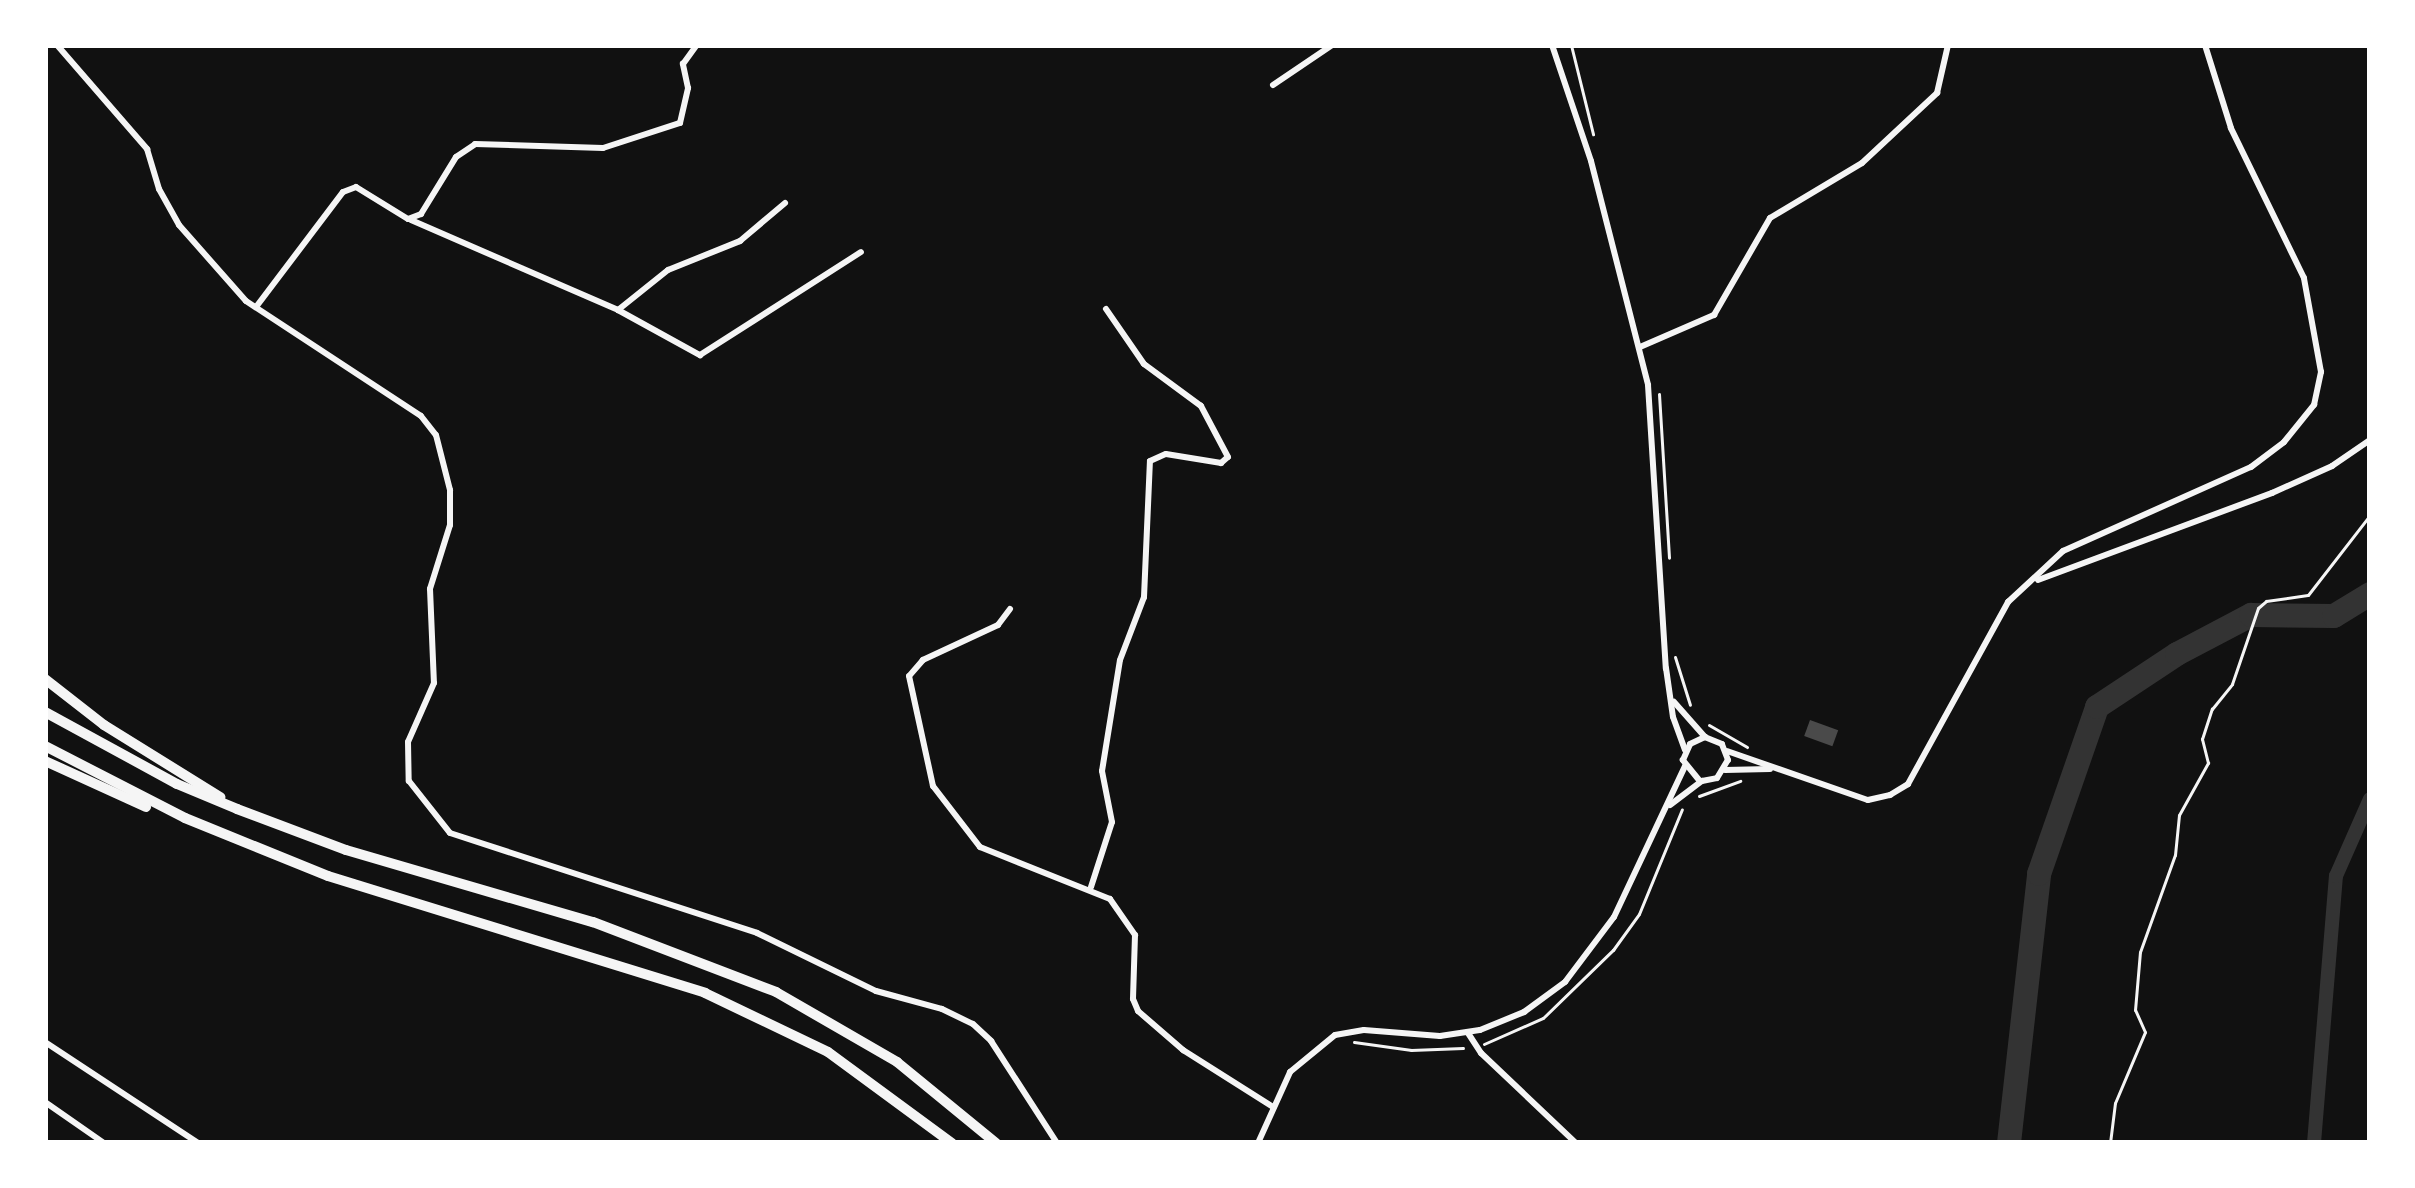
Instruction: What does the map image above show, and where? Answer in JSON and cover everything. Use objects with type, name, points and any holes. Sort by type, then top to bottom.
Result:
[{"type":"highway","points":[[45,679],[104,725],[177,766],[237,809]]},
{"type":"highway","points":[[45,712],[177,784],[237,809],[346,850],[593,922],[776,992],[897,1062],[996,1143]]},
{"type":"highway","points":[[45,746],[224,835]]},
{"type":"highway","points":[[45,761],[104,791],[403,901],[625,964],[705,993],[828,1052],[952,1143]]},
{"type":"street","points":[[56,45],[147,149],[158,189],[179,225],[256,307],[421,416],[436,435],[450,490],[450,525],[430,589],[434,683],[408,742],[409,781],[450,833],[757,933],[876,991],[942,1009],[973,1024],[991,1041],[1057,1143]]},
{"type":"street","points":[[408,219],[421,214],[456,157],[475,144],[603,148],[680,122],[688,88],[683,64],[698,45]]},
{"type":"street","points":[[1273,85],[1330,45]]},
{"type":"street","points":[[1258,1143],[1273,1107],[1306,1053],[1335,1034],[1468,1033],[1524,1012],[1574,973],[1614,917],[1685,766],[1672,699],[1653,422],[1640,347],[1585,140],[1552,45]]},
{"type":"street","points":[[1640,347],[1714,315],[1770,218],[1862,163],[1936,93],[1948,45]]},
{"type":"street","points":[[1665,810],[1702,781],[1750,765],[1777,769],[1868,800],[1908,784],[2008,602],[2081,541],[2251,467],[2284,442],[2314,405],[2321,373],[2304,278],[2230,128],[2205,45]]},
{"type":"street","points":[[256,307],[343,192],[356,187],[408,219],[618,310],[700,355],[861,252]]},
{"type":"street","points":[[618,310],[668,270],[740,241],[785,203]]},
{"type":"street","points":[[1091,888],[1112,822],[1102,771],[1120,659],[1144,597],[1150,461],[1166,454],[1221,464],[1228,457],[1201,406],[1144,364],[1106,309]]},
{"type":"street","points":[[2030,585],[2050,573],[2272,493],[2332,466],[2370,440]]},
{"type":"street","points":[[1010,609],[998,625],[923,661],[908,676],[933,786],[980,847],[1110,899],[1135,935],[1132,999],[1138,1011],[1183,1050],[1273,1107]]},
{"type":"street","points":[[1672,699],[1705,737],[1750,765]]},
{"type":"street","points":[[1685,750],[1705,737]]},
{"type":"street","points":[[1725,770],[1726,752]]},
{"type":"street","points":[[1685,766],[1702,781]]},
{"type":"street","points":[[1468,1033],[1576,1143]]},
{"type":"street","points":[[45,1042],[198,1143]]},
{"type":"street","points":[[45,1102],[104,1143]]},
{"type":"path","points":[[1571,45],[1594,136]]},
{"type":"path","points":[[1657,382],[1670,565]]},
{"type":"path","points":[[2110,1143],[2115,1103],[2145,1033],[2135,1010],[2140,952],[2175,855],[2179,815],[2208,763],[2202,739],[2212,709],[2232,684],[2258,608],[2266,601],[2308,595],[2370,515]]},
{"type":"path","points":[[1344,1044],[1426,1051],[1476,1045],[1526,1028],[1573,994],[1631,927],[1679,812],[1687,802],[1743,779],[1750,765],[1745,744],[1706,724],[1692,708],[1673,648]]},
{"type":"building","points":[[1810,720],[1838,730],[1832,746],[1804,736]]},
{"type":"waterway","points":[[2009,1143],[2039,874],[2097,707],[2177,654],[2251,615],[2334,616],[2370,594]]},
{"type":"waterway","points":[[2314,1143],[2336,876],[2370,799]]}]
